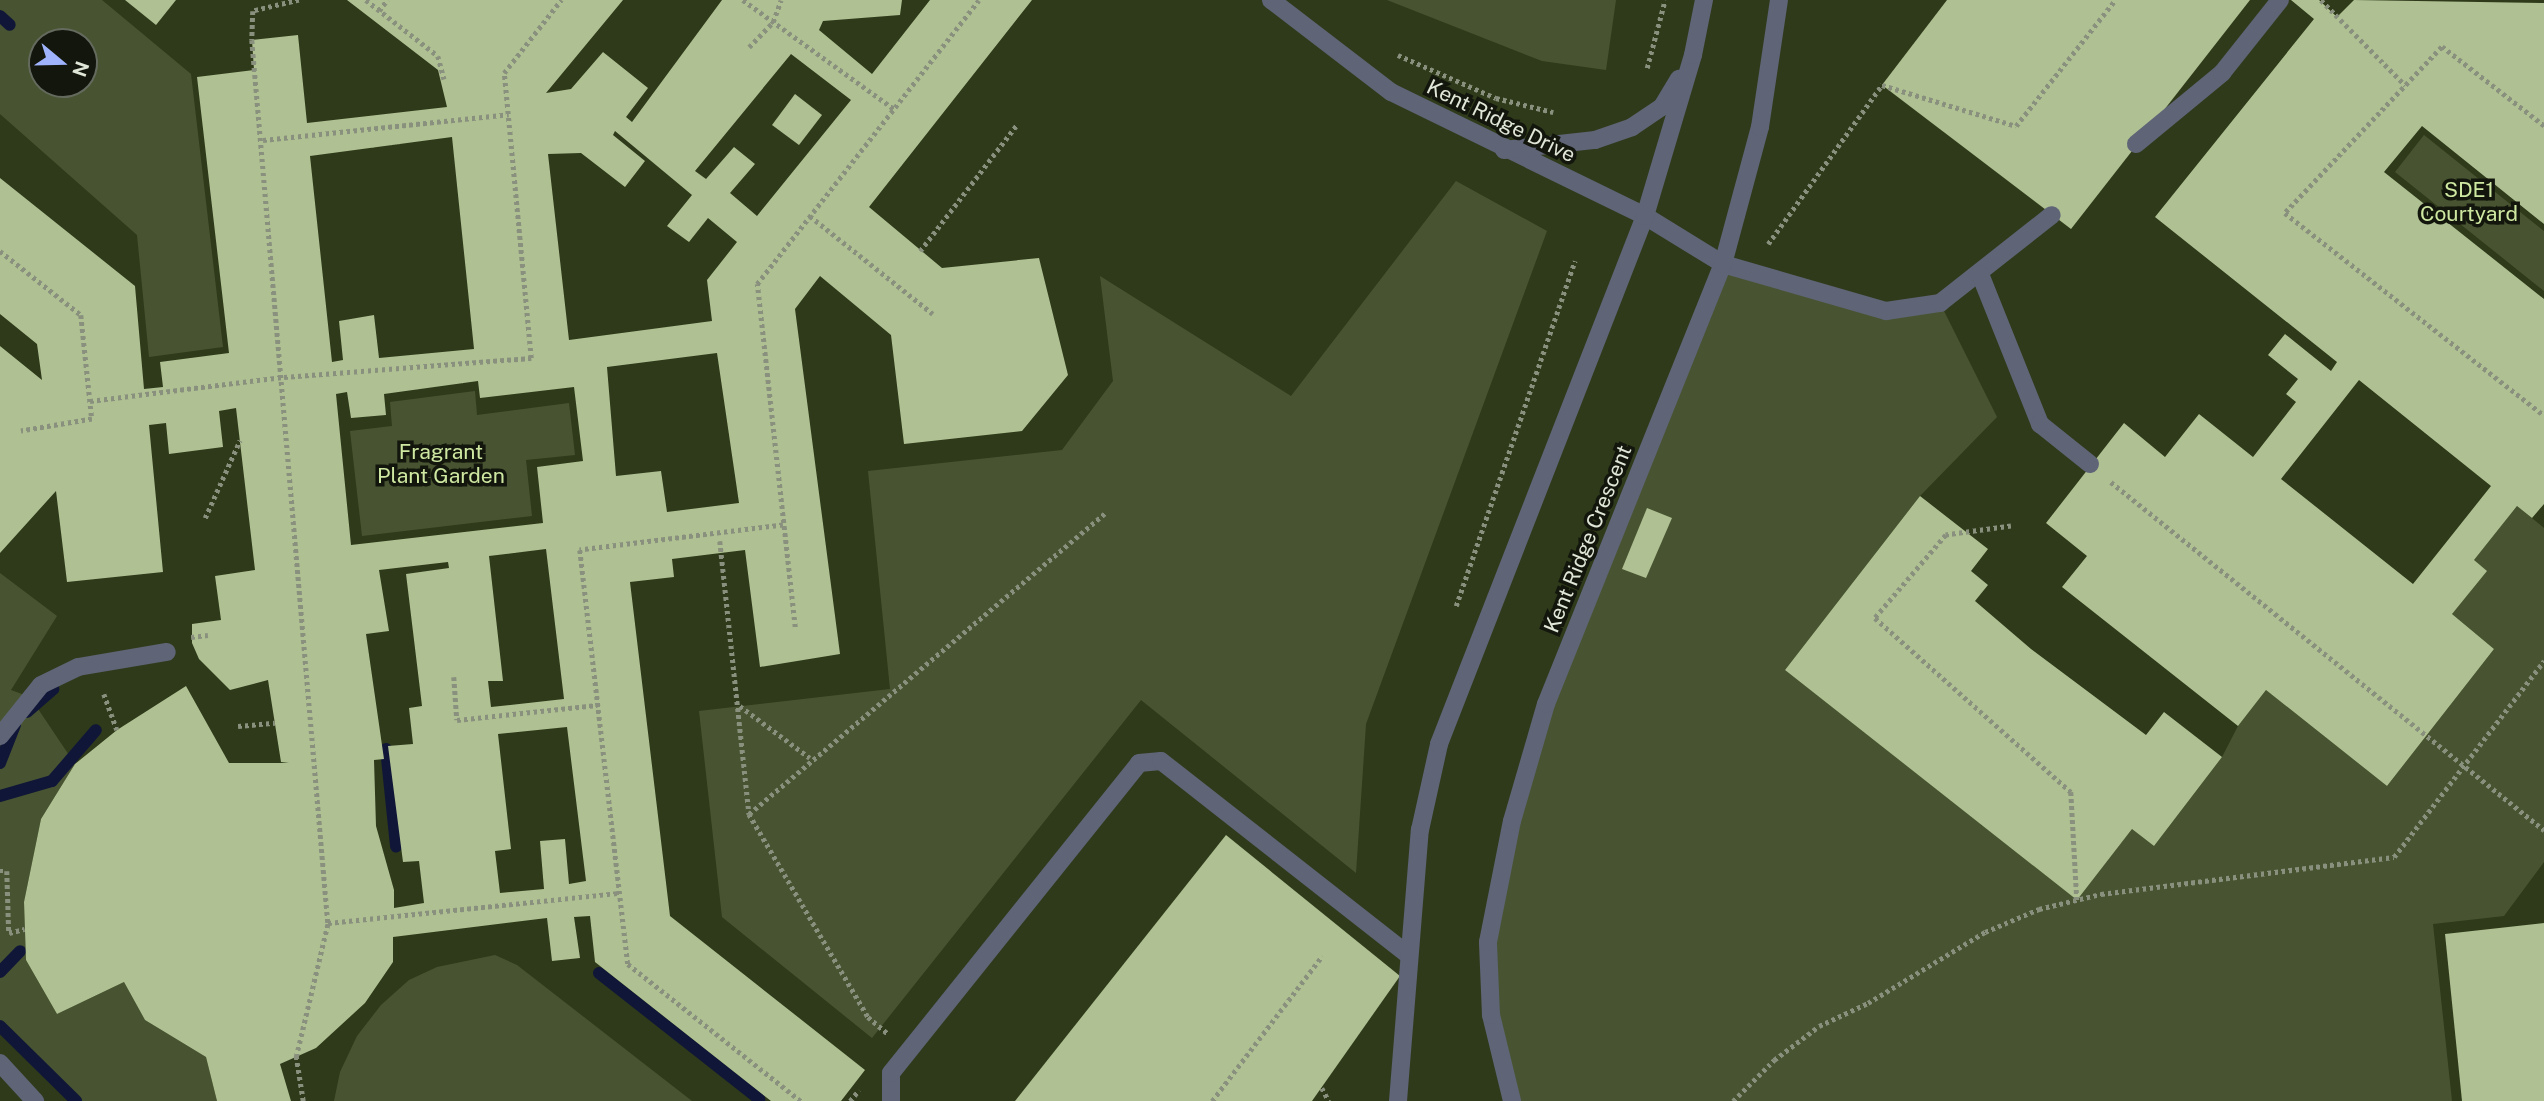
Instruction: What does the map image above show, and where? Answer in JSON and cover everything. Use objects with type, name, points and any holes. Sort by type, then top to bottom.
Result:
[{"type":"street","name":"Kent Ridge Drive","points":[[1271,0],[1391,92],[1504,150],[1645,216],[1723,264],[1886,311],[1940,303],[2052,215]]},
{"type":"street","points":[[1398,1101],[1407,954],[1420,830],[1439,744],[1645,216],[1693,55],[1704,0]]},
{"type":"street","name":"Kent Ridge Crescent","points":[[1513,1101],[1491,1015],[1488,943],[1512,821],[1546,704],[1723,264],[1760,127],[1779,0]]},
{"type":"street","points":[[2136,144],[2222,73],[2280,0]]},
{"type":"street","points":[[1504,150],[1595,140],[1632,127],[1662,107],[1693,55]]},
{"type":"street","points":[[1980,274],[2040,424],[2090,464]]},
{"type":"street","points":[[0,736],[41,685],[78,667],[167,652]]},
{"type":"street","points":[[891,1101],[891,1073],[1139,763],[1161,761],[1407,954]]},
{"type":"street","points":[[0,1063],[35,1101]]},
{"type":"path","points":[[299,0],[253,11],[328,923],[296,1057],[303,1101]]},
{"type":"path","points":[[366,0],[438,55],[444,79]]},
{"type":"path","points":[[379,11],[387,0]]},
{"type":"path","points":[[90,401],[284,377],[531,358],[503,73],[561,0]]},
{"type":"path","points":[[743,0],[894,109]]},
{"type":"path","points":[[749,47],[773,22],[781,0]]},
{"type":"path","points":[[795,627],[757,284],[979,0]]},
{"type":"path","points":[[1644,80],[1665,0]]},
{"type":"path","points":[[1770,238],[1882,85],[2016,125],[2115,0]]},
{"type":"path","points":[[2321,0],[2405,85]]},
{"type":"path","points":[[2544,126],[2442,47],[2284,213],[2544,415]]},
{"type":"path","points":[[1392,53],[1496,98],[1559,113]]},
{"type":"path","points":[[263,140],[509,114]]},
{"type":"path","points":[[920,251],[1016,126]]},
{"type":"path","points":[[810,216],[933,314]]},
{"type":"path","points":[[0,251],[81,314],[92,419],[21,430]]},
{"type":"path","points":[[205,518],[240,440]]},
{"type":"path","points":[[2090,464],[2544,830]]},
{"type":"path","points":[[748,814],[810,758],[1106,512]]},
{"type":"path","points":[[783,525],[580,550],[628,964],[801,1101]]},
{"type":"path","points":[[2011,526],[1946,535],[1875,618],[2071,792],[2077,900]]},
{"type":"path","points":[[720,541],[739,705],[748,814],[868,1017],[897,1041]]},
{"type":"path","points":[[192,637],[208,635]]},
{"type":"path","points":[[1733,1101],[1774,1060],[1819,1026],[1867,1003],[1985,932],[2039,909],[2077,900],[2393,857],[2544,661]]},
{"type":"path","points":[[454,677],[457,720],[597,705]]},
{"type":"path","points":[[739,705],[810,758]]},
{"type":"path","points":[[238,726],[275,723]]},
{"type":"path","points":[[0,871],[7,871],[9,933],[24,929]]},
{"type":"path","points":[[328,923],[619,893]]},
{"type":"path","points":[[1212,1101],[1322,956]]},
{"type":"path","points":[[1322,1088],[1329,1101]]},
{"type":"shaded area","points":[[0,0],[2544,0],[2544,1101],[0,1101]]},
{"type":"green space","points":[[0,0],[102,0],[191,74],[223,347],[149,357],[137,235],[0,114]]},
{"type":"green space","points":[[1387,0],[1616,0],[1606,70],[1542,61]]},
{"type":"green space","name":"SDE1 Courtyard","points":[[2424,135],[2544,231],[2544,291],[2395,172]]},
{"type":"green space","points":[[1456,181],[1547,231],[1366,724],[1356,873],[1141,700],[872,1038],[722,917],[699,711],[890,689],[868,471],[1062,450],[1113,381],[1100,276],[1291,396]]},
{"type":"green space","points":[[1723,264],[1886,311],[1940,303],[1997,417],[1920,496],[1785,670],[2077,899],[2132,829],[2154,846],[2222,757],[2238,726],[2266,690],[2387,786],[2494,649],[2452,614],[2474,560],[2517,506],[2544,528],[2544,862],[2504,916],[2433,924],[2452,1101],[1512,1101],[1488,942],[1546,704]]},
{"type":"green space","name":"Fragrant Plant Garden","points":[[475,391],[477,415],[569,403],[575,455],[526,460],[532,516],[362,536],[350,431],[392,426],[390,402]]},
{"type":"green space","points":[[0,573],[57,616],[11,690],[30,697],[75,764],[41,819],[24,902],[26,960],[57,1014],[124,982],[145,1020],[206,1057],[217,1101],[76,1101],[0,1026]]},
{"type":"green space","points":[[495,955],[517,965],[692,1101],[334,1101],[340,1072],[357,1036],[381,1005],[409,980],[437,967]]},
{"type":"building","points":[[125,0],[176,0],[156,25]]},
{"type":"building","points":[[347,0],[623,0],[546,93],[571,89],[603,52],[648,88],[626,117],[632,122],[722,0],[902,0],[900,15],[823,21],[819,30],[872,74],[930,0],[1032,0],[869,207],[942,268],[1039,258],[1068,375],[1022,431],[904,444],[891,335],[820,276],[795,309],[840,654],[760,667],[745,550],[672,559],[674,577],[630,582],[670,916],[865,1070],[841,1101],[771,1101],[595,962],[590,916],[574,917],[580,958],[552,961],[547,918],[393,937],[393,962],[365,1003],[316,1048],[280,1064],[291,1101],[217,1101],[206,1057],[145,1020],[124,982],[57,1014],[26,960],[24,902],[41,819],[75,764],[117,730],[186,686],[229,763],[289,763],[281,762],[268,680],[230,690],[199,659],[192,643],[192,624],[221,620],[215,576],[255,570],[236,408],[219,411],[223,447],[169,454],[166,423],[149,425],[163,572],[67,582],[56,491],[0,553],[0,346],[42,380],[37,344],[0,314],[0,178],[135,286],[144,389],[163,387],[160,362],[229,353],[197,77],[254,70],[252,40],[298,35],[307,123],[447,107],[438,70]],"holes":[[[791,54],[851,100],[757,216],[730,193],[755,164],[734,147],[706,179],[695,171]],[[615,131],[692,195],[667,226],[689,242],[708,218],[737,242],[707,280],[712,321],[569,340],[548,154],[581,153],[625,187],[645,161],[613,135]],[[452,137],[474,349],[379,358],[374,315],[339,321],[343,360],[332,362],[310,156]],[[717,353],[739,503],[667,512],[661,471],[616,476],[607,367]],[[478,381],[480,398],[574,387],[583,461],[537,467],[543,523],[351,545],[336,394],[347,392],[351,418],[386,415],[384,394]],[[546,549],[564,699],[491,707],[488,681],[503,681],[489,556]],[[448,562],[449,568],[406,574],[422,706],[409,708],[413,744],[388,746],[403,862],[419,861],[424,903],[394,908],[394,890],[376,826],[374,760],[384,759],[366,634],[389,631],[379,570]],[[567,727],[586,881],[569,884],[565,839],[540,841],[544,889],[500,893],[495,851],[511,849],[498,734]]]},
{"type":"building","points":[[1947,0],[2250,0],[2071,229],[1882,85]]},
{"type":"building","points":[[2291,0],[2319,0],[2337,17],[2354,0],[2544,3],[2544,224],[2422,126],[2384,172],[2544,299],[2544,504],[2532,518],[2517,506],[2474,560],[2487,571],[2452,614],[2494,649],[2387,786],[2266,690],[2238,726],[2062,587],[2087,556],[2046,523],[2124,423],[2165,457],[2199,414],[2253,457],[2296,402],[2286,394],[2298,379],[2268,355],[2285,334],[2331,371],[2337,362],[2155,217],[2314,19]],"holes":[[[2359,380],[2491,486],[2413,584],[2281,479]]]},
{"type":"building","points":[[795,94],[822,115],[799,145],[772,125]]},
{"type":"building","points":[[1920,496],[1988,549],[1971,571],[1988,585],[1975,601],[2031,649],[2146,735],[2164,712],[2222,757],[2154,846],[2132,829],[2077,900],[1785,670]]},
{"type":"building","points":[[1647,508],[1672,518],[1646,578],[1622,569]]},
{"type":"building","points":[[1226,835],[1400,976],[1312,1101],[1015,1101]]},
{"type":"building","points":[[2544,923],[2544,1101],[2462,1101],[2445,934]]},
{"type":"waterway","points":[[0,16],[10,25]]},
{"type":"waterway","points":[[27,712],[53,689]]},
{"type":"waterway","points":[[0,763],[15,725]]},
{"type":"waterway","points":[[0,796],[52,781],[96,730]]},
{"type":"waterway","points":[[386,749],[396,846]]},
{"type":"waterway","points":[[0,972],[20,951]]},
{"type":"waterway","points":[[599,973],[759,1099]]},
{"type":"waterway","points":[[0,1026],[76,1101]]}]
